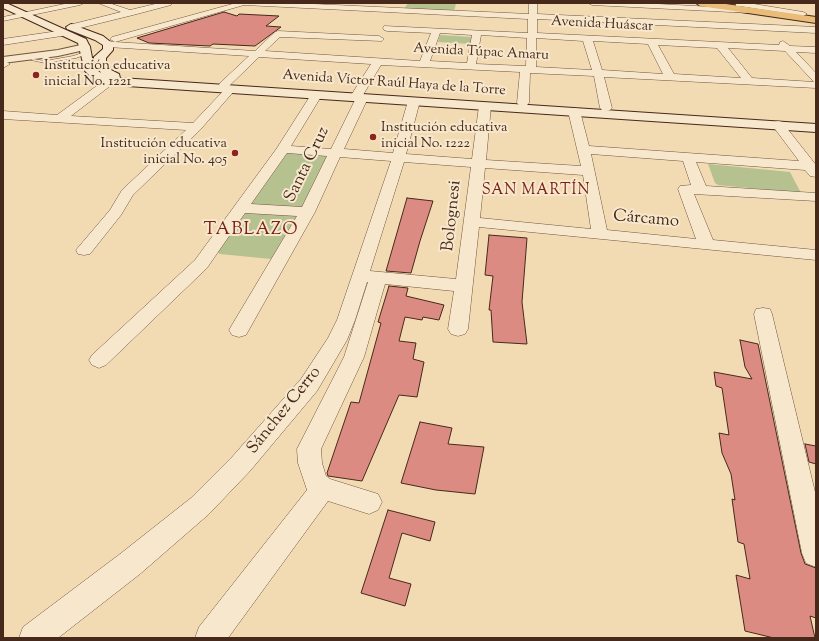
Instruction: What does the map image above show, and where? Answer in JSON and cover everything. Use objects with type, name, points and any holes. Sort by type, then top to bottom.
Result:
[{"type":"main road","points":[[17,3],[38,12],[68,30],[82,41],[85,50]]},
{"type":"main road","points":[[700,3],[741,5],[753,11],[783,14],[816,20]]},
{"type":"main road","points":[[3,5],[107,45]]},
{"type":"main road","points":[[3,64],[58,53],[85,50],[96,53],[107,45]]},
{"type":"main road","name":"Avenida Víctor Raúl Haya de la Torre","points":[[107,45],[100,58],[100,61],[106,72],[116,77],[316,95],[359,96],[816,128]]},
{"type":"main road","points":[[3,64],[85,50]]},
{"type":"main road","name":"Avenida Víctor Raúl Haya de la Torre","points":[[85,50],[89,69],[97,76],[110,81],[359,96],[523,103],[816,122]]},
{"type":"street","points":[[3,19],[80,3]]},
{"type":"street","points":[[102,3],[163,27]]},
{"type":"street","points":[[3,42],[68,30],[168,3]]},
{"type":"street","points":[[107,45],[242,3],[532,17],[650,34],[769,28],[816,30]]},
{"type":"street","name":"Santa Cruz","points":[[239,330],[307,212],[359,96],[373,61],[379,39],[404,3]]},
{"type":"street","points":[[458,13],[460,3]]},
{"type":"street","points":[[523,103],[532,35],[533,3]]},
{"type":"street","points":[[592,3],[638,4],[753,11],[816,79]]},
{"type":"street","points":[[729,3],[816,15]]},
{"type":"street","points":[[638,4],[670,77]]},
{"type":"street","points":[[191,9],[205,15]]},
{"type":"street","points":[[783,14],[803,14]]},
{"type":"street","name":"Avenida Huáscar","points":[[387,28],[587,38],[650,34],[720,45],[816,50]]},
{"type":"street","points":[[424,64],[437,30]]},
{"type":"street","points":[[471,66],[477,32]]},
{"type":"street","points":[[84,250],[116,212],[127,193],[196,126],[256,54],[278,34],[379,39]]},
{"type":"street","points":[[587,38],[598,73],[606,108]]},
{"type":"street","name":"Avenida Túpac Amaru","points":[[107,45],[816,85]]},
{"type":"street","points":[[720,45],[749,81]]},
{"type":"street","points":[[60,118],[110,81]]},
{"type":"street","points":[[99,360],[201,264],[283,149],[316,95]]},
{"type":"street","name":"Sánchez Cerro","points":[[34,638],[130,564],[200,506],[241,464],[310,385],[338,340],[369,277],[414,101]]},
{"type":"street","name":"Bolognesi","points":[[458,330],[485,106]]},
{"type":"street","points":[[574,111],[584,150],[600,235]]},
{"type":"street","points":[[3,115],[196,126]]},
{"type":"street","points":[[778,125],[813,170]]},
{"type":"street","points":[[283,149],[400,156],[478,164],[588,171]]},
{"type":"street","points":[[584,150],[688,157],[813,170]]},
{"type":"street","points":[[688,157],[700,190]]},
{"type":"street","points":[[706,244],[685,189],[816,198]]},
{"type":"street","points":[[242,208],[307,212]]},
{"type":"street","name":"Cárcamo","points":[[472,222],[816,255]]},
{"type":"street","points":[[369,502],[323,488],[316,483],[310,463],[309,450],[354,357],[369,277],[464,286]]},
{"type":"street","points":[[763,314],[811,503],[816,553]]},
{"type":"street","points":[[210,638],[323,488]]},
{"type":"path","points":[[453,50],[454,46]]},
{"type":"green space","points":[[408,3],[456,3],[454,12],[404,9]]},
{"type":"green space","points":[[440,35],[472,37],[471,44],[438,42]]},
{"type":"green space","points":[[286,152],[328,155],[304,208],[249,204]]},
{"type":"green space","points":[[708,164],[790,172],[801,193],[718,185],[715,183]]},
{"type":"green space","points":[[246,212],[298,215],[276,256],[271,259],[220,254],[217,252]]},
{"type":"building","points":[[224,12],[237,16],[239,14],[279,16],[266,26],[281,27],[255,46],[213,44],[210,46],[149,43],[137,38]]},
{"type":"building","points":[[407,198],[433,201],[411,273],[386,271]]},
{"type":"building","points":[[489,235],[527,238],[522,302],[527,344],[493,342],[491,310],[489,310],[493,276],[485,275]]},
{"type":"building","points":[[389,286],[408,288],[406,296],[444,305],[439,320],[423,317],[422,320],[405,317],[399,341],[416,343],[413,359],[424,362],[417,397],[399,395],[362,481],[328,476],[327,473],[351,402],[359,403],[381,323],[378,322]]},
{"type":"building","points":[[740,340],[758,344],[801,553],[805,564],[816,568],[816,618],[810,616],[815,638],[774,638],[745,631],[736,575],[750,579],[744,544],[738,542],[732,499],[735,500],[731,474],[722,453],[719,433],[729,435],[722,388],[716,386],[714,372],[752,379],[745,367]]},
{"type":"building","points":[[420,422],[452,428],[448,444],[484,447],[475,494],[436,490],[401,483]]},
{"type":"building","points":[[805,444],[816,446],[816,464],[809,462]]},
{"type":"building","points":[[388,510],[435,522],[430,541],[402,533],[389,578],[411,584],[405,606],[361,593]]},
{"type":"place","name":"Institución educativa inicial No. 1221","points":[[36,75]]},
{"type":"place","name":"Institución educativa inicial No. 1222","points":[[373,137]]},
{"type":"place","name":"Institución educativa inicial No. 405","points":[[235,153]]},
{"type":"district","name":"SAN MARTÍN","points":[[536,191]]},
{"type":"district","name":"TABLAZO","points":[[251,231]]}]
